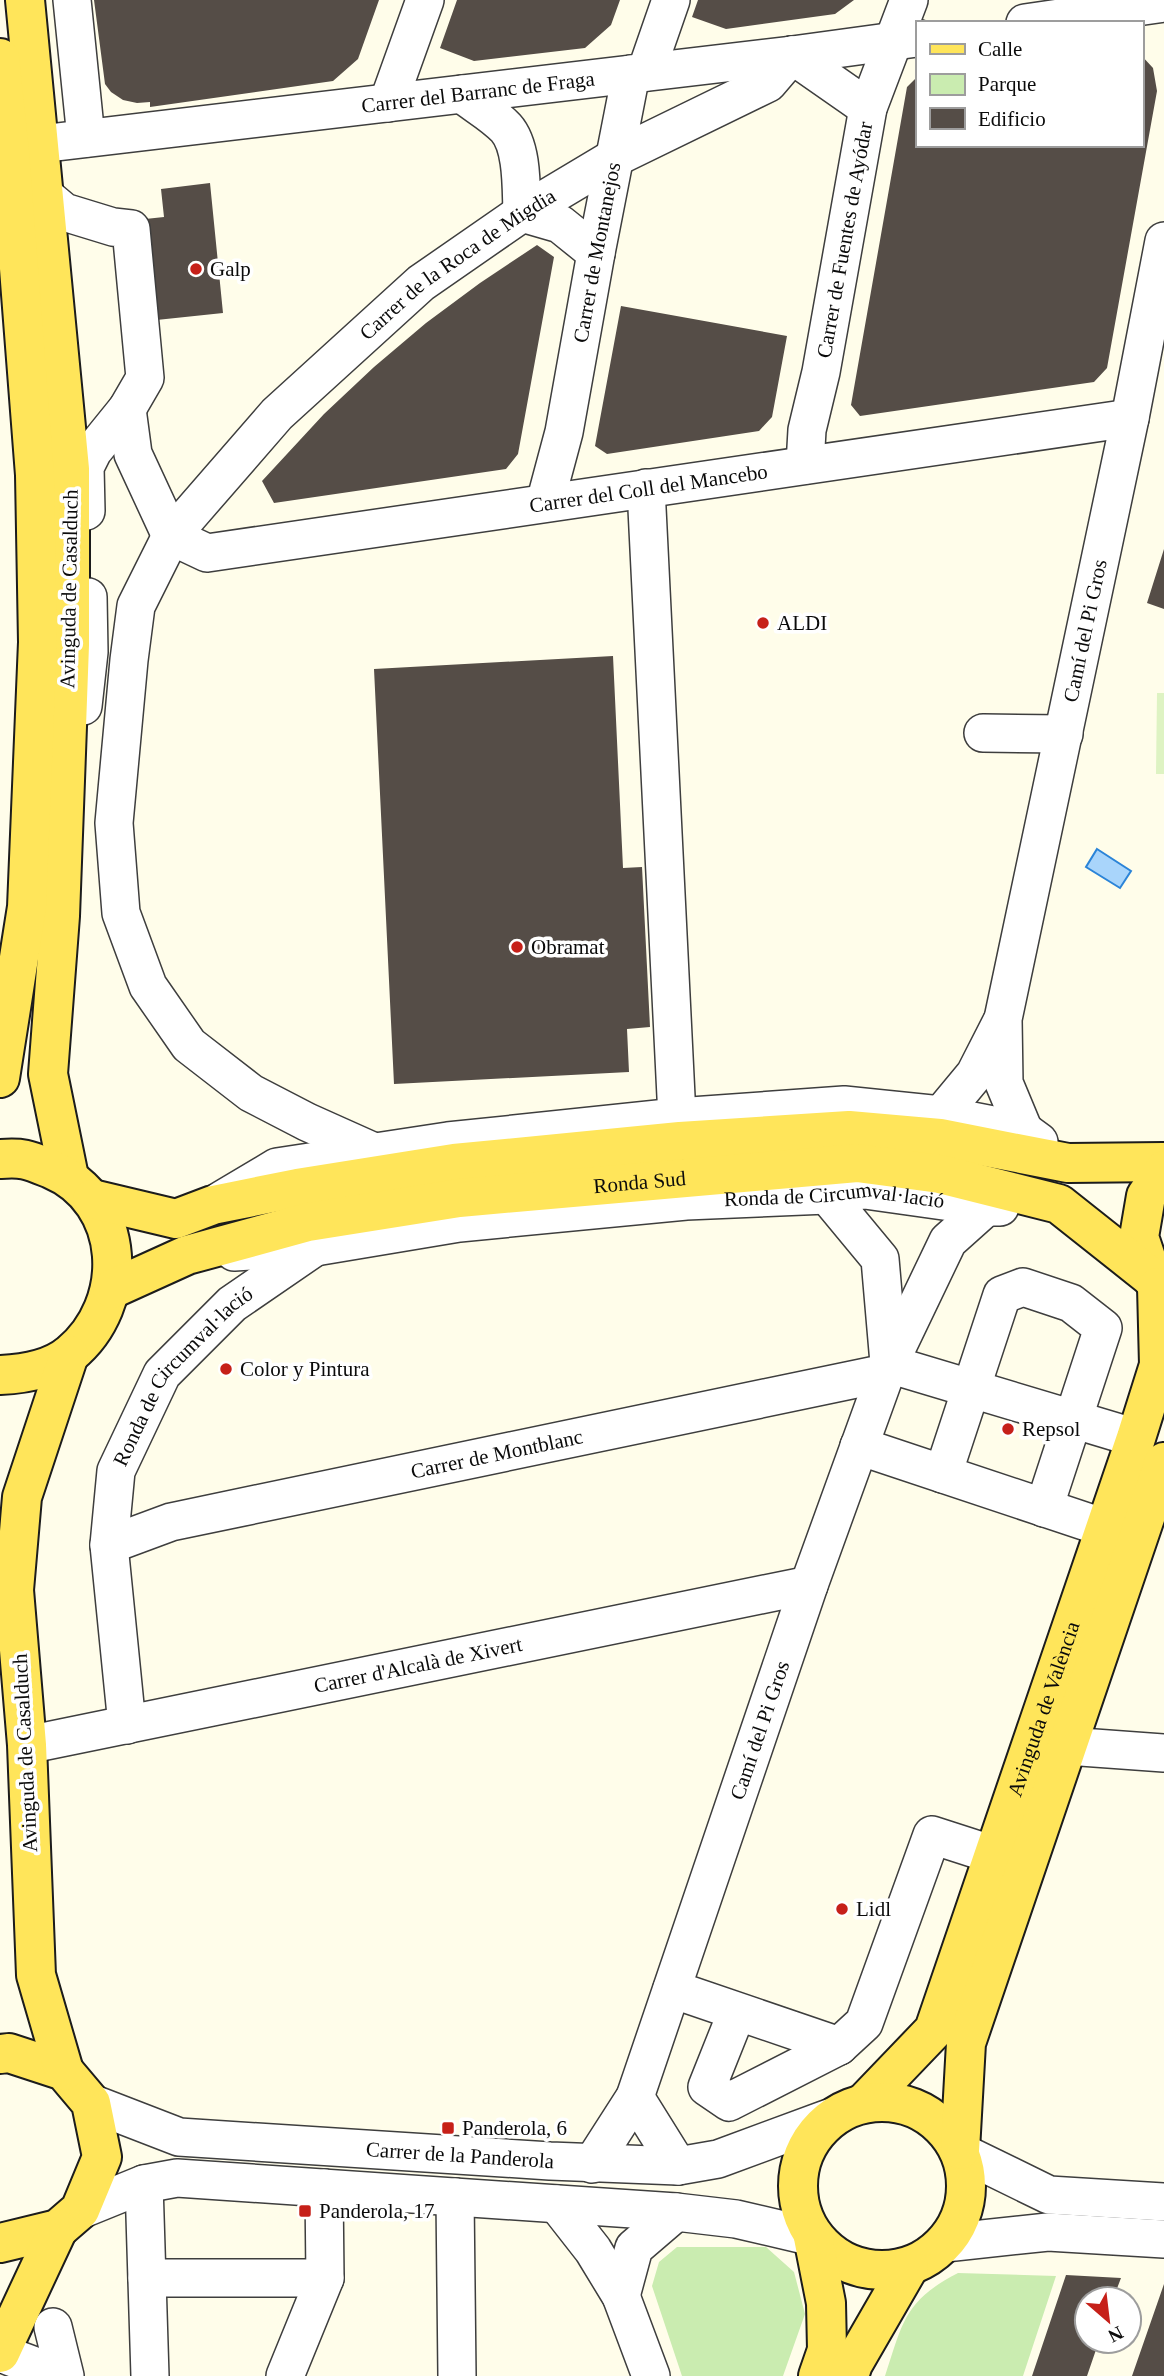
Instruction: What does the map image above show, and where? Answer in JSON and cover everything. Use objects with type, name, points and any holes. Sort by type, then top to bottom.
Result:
[{"type":"main road","name":"Avinguda de Casalduch","points":[[25,0],[70,469],[70,645],[60,916],[48,1074],[81,1188],[111,1240],[112,1289]]},
{"type":"main road","name":"Avinguda de Casalduch","points":[[0,58],[10,152],[34,475],[38,642],[27,907],[0,1077]]},
{"type":"main road","name":"Ronda Sud","points":[[0,1159],[23,1157],[81,1188],[176,1219],[213,1205],[297,1188],[454,1163],[680,1141],[849,1130],[940,1138],[1068,1163],[1164,1162]]},
{"type":"main road","name":"Ronda Sud","points":[[112,1289],[187,1255],[308,1222],[459,1198],[857,1163],[940,1174],[1059,1204],[1157,1285]]},
{"type":"main road","name":"Avinguda de València","points":[[960,2151],[966,2043],[1067,1746],[1150,1450],[1159,1365],[1157,1285],[1139,1237],[1146,1196],[1164,1170]]},
{"type":"main road","points":[[0,1375],[28,1374],[69,1355],[99,1322],[112,1289]]},
{"type":"main road","name":"Avinguda de Casalduch","points":[[64,2071],[36,1975],[27,1745],[14,1590],[22,1497],[69,1355]]},
{"type":"main road","name":"Avinguda de València","points":[[864,2102],[934,2030],[1105,1528],[1150,1450]]},
{"type":"main road","points":[[0,2054],[9,2053],[64,2071],[91,2103],[102,2157],[0,2353]]},
{"type":"main road","points":[[813,2237],[842,2262],[875,2271],[909,2267],[945,2244],[966,2200],[960,2151],[937,2120],[902,2103],[864,2102],[829,2118],[803,2153],[797,2196],[813,2237],[826,2303],[827,2350],[818,2376]]},
{"type":"main road","points":[[0,2244],[69,2219]]},
{"type":"main road","points":[[849,2376],[853,2364],[909,2267]]},
{"type":"street","points":[[72,0],[86,138]]},
{"type":"street","points":[[388,103],[425,0]]},
{"type":"street","name":"Carrer de Montanejos","points":[[545,503],[564,432],[614,158],[638,73],[671,0]]},
{"type":"street","name":"Carrer de Fuentes de Ayódar","points":[[805,465],[807,430],[821,372],[868,108],[906,39],[909,0]]},
{"type":"street","points":[[1040,21],[1164,4]]},
{"type":"street","name":"Carrer del Barranc de Fraga","points":[[40,144],[792,55],[906,39]]},
{"type":"street","name":"Carrer de Fuentes de Ayódar","points":[[792,55],[868,108]]},
{"type":"street","name":"Carrer de la Roca de Migdia","points":[[374,1152],[251,1093],[190,1045],[148,986],[121,913],[114,823],[136,606],[172,536],[277,414],[421,283],[522,213],[614,158],[768,83],[792,55]]},
{"type":"street","points":[[462,94],[507,129],[517,153],[522,183],[522,213],[560,224],[596,253]]},
{"type":"street","points":[[45,196],[64,212],[131,229],[145,378],[127,410],[93,452],[85,467],[89,652],[60,916]]},
{"type":"street","name":"Camí del Pi Gros","points":[[1024,1131],[1004,1083],[1003,1019],[1130,418],[1164,241]]},
{"type":"street","name":"Carrer de Fuentes de Ayódar","points":[[821,372],[829,417],[851,459]]},
{"type":"street","points":[[127,410],[133,454],[172,536]]},
{"type":"street","name":"Carrer del Coll del Mancebo","points":[[172,536],[207,553],[1130,418]]},
{"type":"street","points":[[564,432],[594,496]]},
{"type":"street","points":[[646,488],[677,1117]]},
{"type":"street","points":[[89,652],[129,660]]},
{"type":"street","points":[[983,733],[1064,734]]},
{"type":"street","name":"Camí del Pi Gros","points":[[941,1115],[975,1074],[1003,1019]]},
{"type":"street","name":"Ronda Sud","points":[[213,1205],[277,1167],[447,1140],[677,1117],[844,1105],[941,1115],[1024,1131],[1068,1163]]},
{"type":"street","name":"Ronda de Circumval·lació","points":[[187,1255],[316,1247],[459,1223],[686,1201],[827,1195],[865,1190],[986,1208],[1059,1204]]},
{"type":"street","name":"Camí del Pi Gros","points":[[827,1195],[880,1259],[887,1369]]},
{"type":"street","name":"Camí del Pi Gros","points":[[592,2164],[635,2097],[809,1585],[887,1369],[947,1241],[986,1208]]},
{"type":"street","name":"Ronda de Circumval·lació","points":[[127,1725],[109,1545],[116,1471],[162,1374],[232,1304],[316,1247]]},
{"type":"street","points":[[943,1474],[1002,1295],[1023,1287],[1071,1303],[1103,1328],[1044,1508]]},
{"type":"street","points":[[887,1369],[971,1389],[1073,1419],[1150,1450]]},
{"type":"street","name":"Carrer de Montblanc","points":[[109,1545],[171,1522],[887,1369]]},
{"type":"street","points":[[859,1446],[1105,1528]]},
{"type":"street","name":"Carrer d'Alcalà de Xivert","points":[[27,1745],[809,1585]]},
{"type":"street","points":[[1067,1746],[1164,1753]]},
{"type":"street","points":[[737,2012],[707,2087],[729,2102],[839,2046],[864,2023],[932,1835],[994,1855]]},
{"type":"street","points":[[672,1989],[839,2046]]},
{"type":"street","points":[[635,2097],[678,2166]]},
{"type":"street","name":"Carrer de la Panderola","points":[[91,2103],[179,2137],[592,2164],[678,2166],[718,2159],[829,2118]]},
{"type":"street","points":[[960,2151],[1049,2195],[1164,2202]]},
{"type":"street","name":"Carrer de la Panderola","points":[[69,2219],[145,2184],[177,2178],[676,2211],[736,2219],[813,2237]]},
{"type":"street","points":[[145,2184],[150,2376]]},
{"type":"street","points":[[285,2376],[325,2278],[324,2188]]},
{"type":"street","points":[[455,2197],[457,2376]]},
{"type":"street","name":"Carrer de la Panderola","points":[[557,2204],[593,2250],[621,2295],[651,2376]]},
{"type":"street","points":[[621,2295],[634,2248],[676,2211]]},
{"type":"street","points":[[945,2244],[1048,2232],[1164,2239]]},
{"type":"street","points":[[147,2278],[325,2278]]},
{"type":"street","points":[[53,2327],[63,2376]]},
{"type":"street","points":[[0,2353],[63,2376]]},
{"type":"green space","points":[[1157,693],[1164,693],[1164,774],[1156,774]]},
{"type":"green space","points":[[677,2247],[766,2247],[794,2272],[805,2314],[783,2376],[682,2376],[652,2286],[659,2262]]},
{"type":"green space","points":[[958,2273],[1056,2276],[1023,2376],[885,2376],[908,2315],[926,2293]]},
{"type":"water","points":[[1097,849],[1131,871],[1120,888],[1086,867]]},
{"type":"building","points":[[94,0],[379,0],[358,59],[333,81],[150,107],[150,102],[123,100],[105,84]]},
{"type":"building","points":[[457,0],[620,0],[611,25],[585,48],[474,61],[440,48]]},
{"type":"building","points":[[698,0],[854,0],[835,14],[726,29],[692,17]]},
{"type":"building","points":[[1143,57],[1153,68],[1157,91],[1107,368],[1094,382],[860,416],[851,405],[907,87],[916,78],[916,147],[1143,147]]},
{"type":"building","points":[[210,183],[223,313],[147,321],[136,220],[164,217],[161,189]]},
{"type":"building","points":[[537,245],[554,257],[518,454],[506,469],[274,503],[262,481],[324,414],[426,323]]},
{"type":"building","points":[[621,306],[787,336],[772,417],[759,431],[607,454],[595,446]]},
{"type":"building","points":[[1164,549],[1164,609],[1147,603]]},
{"type":"building","name":"Obramat","points":[[613,656],[623,868],[642,867],[650,1027],[627,1029],[629,1072],[394,1084],[374,669]]},
{"type":"building","points":[[1066,2275],[1121,2278],[1118,2285],[1073,2285],[1073,2355],[1094,2355],[1087,2376],[1032,2376]]},
{"type":"building","points":[[1164,2284],[1164,2376],[1132,2376],[1139,2355],[1143,2355],[1143,2344]]},
{"type":"place","name":"Galp","points":[[196,269]]},
{"type":"place","name":"ALDI","points":[[763,623]]},
{"type":"place","name":"Obramat","points":[[517,947]]},
{"type":"place","name":"Color y Pintura","points":[[226,1369]]},
{"type":"place","name":"Repsol","points":[[1008,1429]]},
{"type":"place","name":"Lidl","points":[[842,1909]]},
{"type":"place","name":"Panderola, 6","points":[[448,2128]]},
{"type":"place","name":"Panderola, 17","points":[[305,2211]]}]
